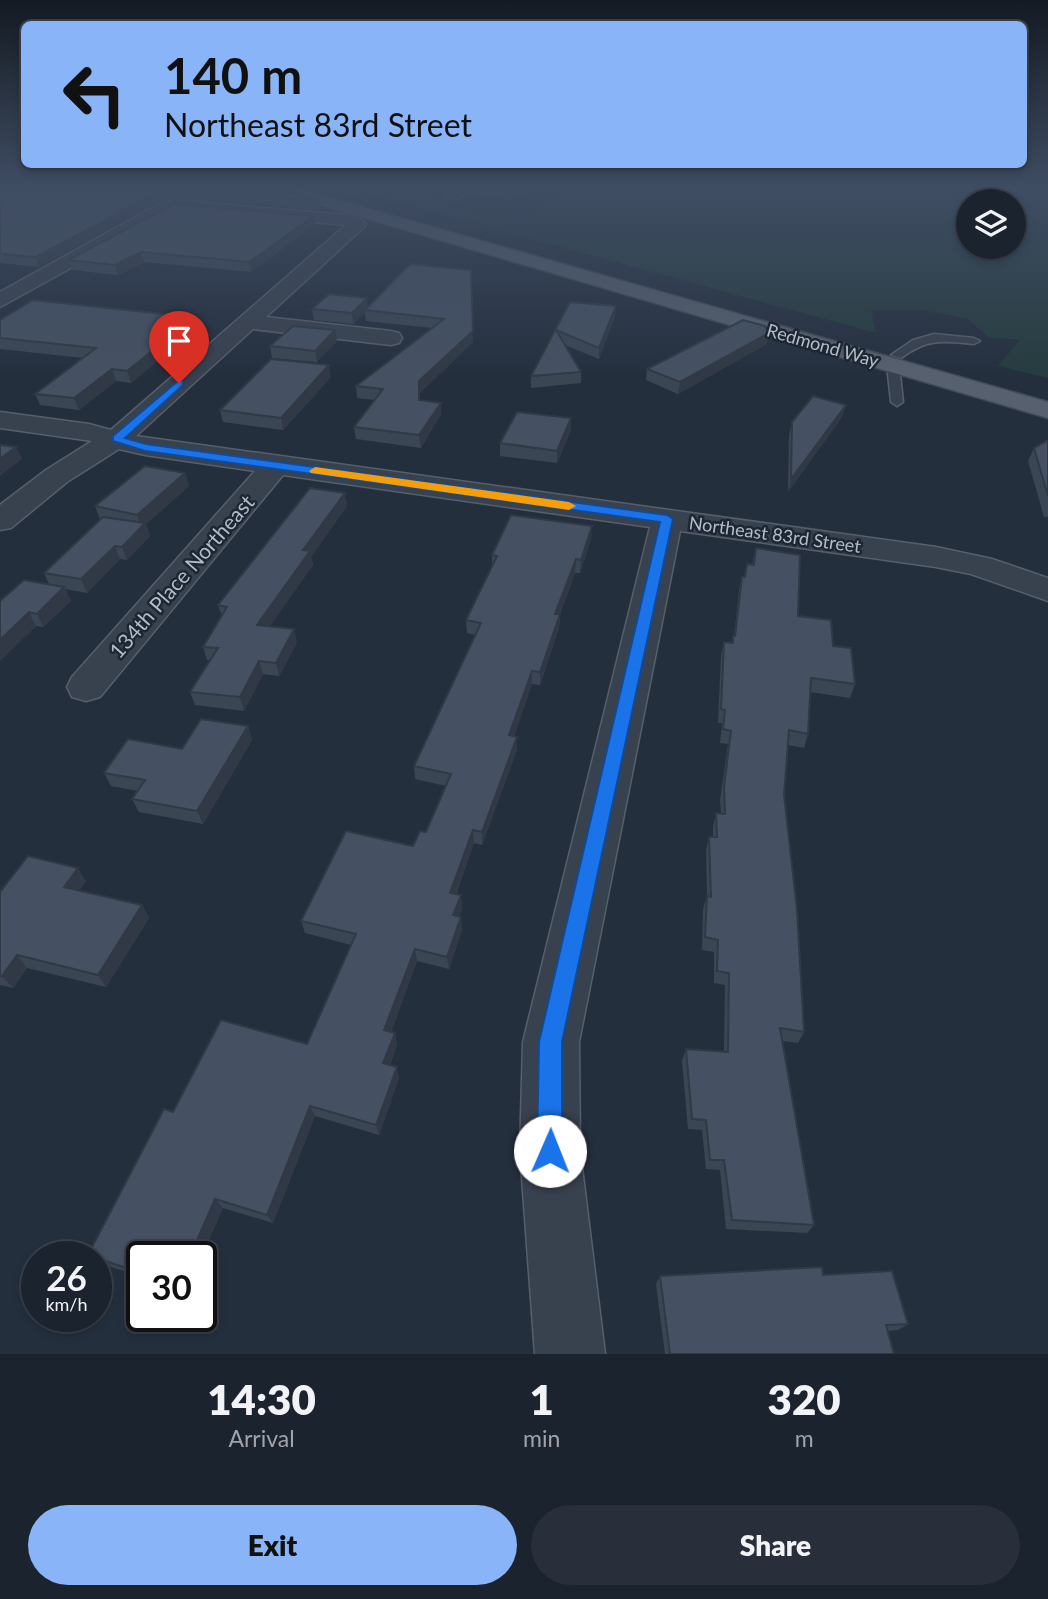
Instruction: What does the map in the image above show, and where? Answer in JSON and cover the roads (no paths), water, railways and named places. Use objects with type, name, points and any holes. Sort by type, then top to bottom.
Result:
[{"type":"main road","name":"Redmond Way","points":[[501,250],[895,360],[1048,396]]},
{"type":"main road","name":"Redmond Way","points":[[525,250],[895,360],[1048,410]]},
{"type":"street","points":[[0,301],[90,250]]},
{"type":"street","points":[[0,521],[85,454],[117,439],[327,250]]},
{"type":"street","points":[[246,322],[391,338]]},
{"type":"street","name":"Northeast 83rd Street","points":[[0,420],[89,432],[145,447],[936,557],[980,566],[1048,590]]},
{"type":"street","name":"134th Place Northeast","points":[[86,687],[275,466]]},
{"type":"street","points":[[570,1354],[550,1151],[551,1042],[667,519]]},
{"type":"lane","points":[[897,402],[895,360],[915,341],[930,338],[974,341]]}]
